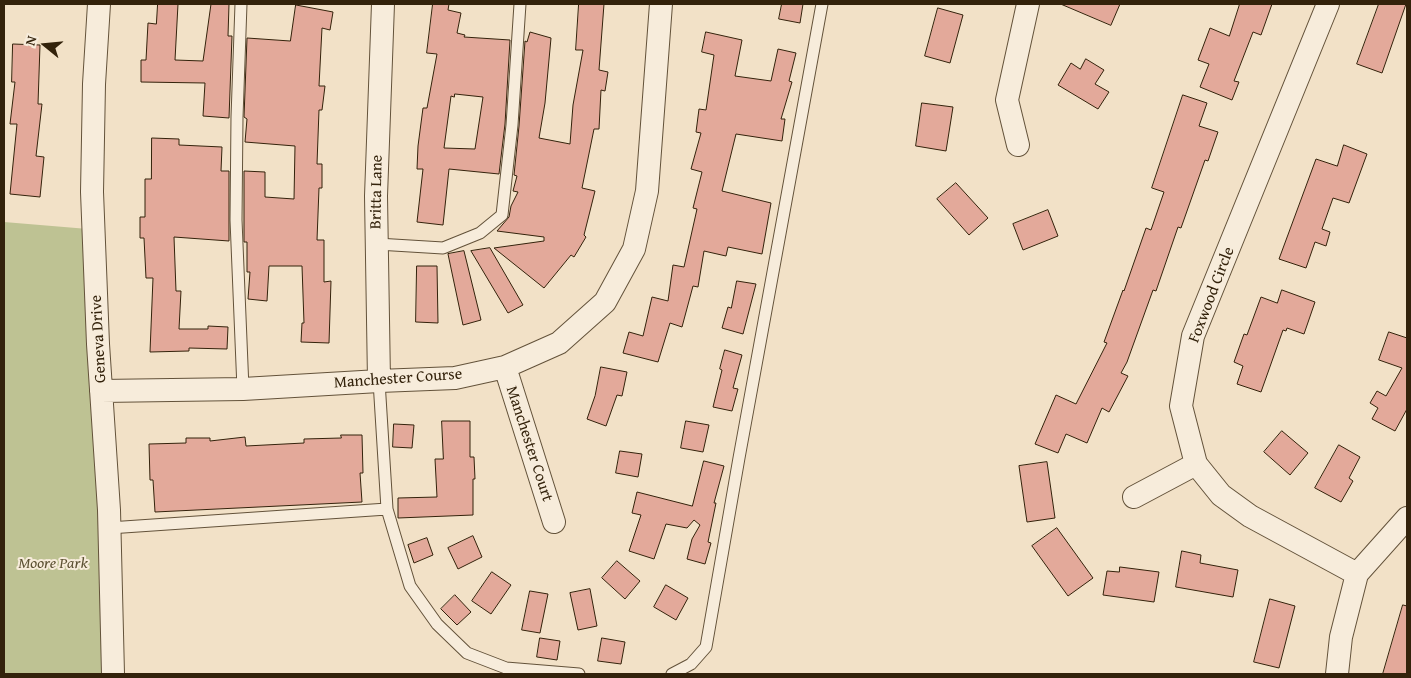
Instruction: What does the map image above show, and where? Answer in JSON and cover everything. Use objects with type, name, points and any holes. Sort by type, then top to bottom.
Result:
[{"type":"street","name":"Geneva Drive","points":[[98,4],[92,192],[109,528],[113,674]]},
{"type":"street","name":"Britta Lane","points":[[379,381],[376,186],[383,4]]},
{"type":"street","name":"Manchester Course","points":[[101,392],[243,390],[455,378],[505,367],[559,343],[605,302],[634,249],[647,191],[661,4]]},
{"type":"street","points":[[1018,144],[1007,100],[1028,4]]},
{"type":"street","name":"Foxwood Circle","points":[[1328,4],[1193,336],[1182,406],[1196,464],[1221,494],[1250,516],[1357,574]]},
{"type":"street","name":"Manchester Court","points":[[505,367],[554,522]]},
{"type":"street","points":[[1134,497],[1196,464]]},
{"type":"street","points":[[1337,674],[1341,637],[1357,574],[1407,518]]},
{"type":"lane","points":[[241,4],[236,220],[243,390]]},
{"type":"lane","points":[[377,244],[443,248],[480,233],[502,215],[512,124],[520,4]]},
{"type":"lane","points":[[672,674],[691,664],[706,647],[740,448],[822,4]]},
{"type":"lane","points":[[379,381],[387,508],[410,586],[437,624],[467,653],[506,668],[579,674]]},
{"type":"lane","points":[[109,528],[387,508]]},
{"type":"green space","name":"Moore Park","points":[[4,222],[88,229],[105,529],[102,674],[4,674]]},
{"type":"building","points":[[158,4],[178,4],[175,60],[203,61],[211,4],[229,4],[228,36],[232,36],[229,118],[203,116],[205,83],[141,82],[141,60],[146,60],[148,23],[156,24]]},
{"type":"building","points":[[433,4],[449,4],[448,10],[461,13],[457,33],[465,35],[464,37],[510,40],[505,124],[499,174],[449,169],[443,225],[417,222],[423,169],[417,169],[418,146],[423,108],[427,108],[437,54],[427,53]],"holes":[[[455,94],[483,97],[475,149],[444,148],[451,96],[454,97]]]},
{"type":"building","points":[[579,4],[604,4],[599,70],[608,72],[605,91],[601,90],[599,129],[594,129],[582,188],[595,191],[584,235],[586,237],[574,257],[571,255],[544,288],[494,248],[544,241],[544,237],[497,231],[509,217],[511,206],[518,192],[513,191],[517,176],[514,175],[525,41],[527,42],[530,32],[551,38],[545,103],[539,138],[570,144],[573,105],[583,50],[576,50]]},
{"type":"building","points":[[782,4],[803,4],[800,23],[779,19]]},
{"type":"building","points":[[1061,4],[1120,4],[1111,25]]},
{"type":"building","points":[[1240,4],[1272,4],[1261,35],[1253,32],[1234,81],[1239,82],[1232,100],[1200,87],[1209,64],[1198,60],[1210,28],[1229,36]]},
{"type":"building","points":[[1379,4],[1406,4],[1382,73],[1357,64]]},
{"type":"building","points":[[296,5],[333,12],[330,30],[322,28],[319,86],[325,86],[322,110],[319,110],[317,164],[322,164],[322,188],[319,188],[317,240],[324,240],[324,282],[331,281],[329,343],[301,342],[302,323],[304,323],[302,266],[269,266],[267,301],[248,299],[250,272],[247,272],[247,242],[244,242],[244,171],[265,172],[265,197],[294,199],[295,146],[245,142],[247,119],[244,117],[247,38],[290,41]]},
{"type":"building","points":[[938,8],[963,15],[950,63],[925,56]]},
{"type":"building","points":[[706,32],[742,40],[735,76],[771,81],[778,49],[796,53],[789,81],[792,82],[781,119],[785,119],[782,141],[736,134],[722,191],[771,203],[762,254],[728,247],[726,256],[704,251],[698,287],[693,286],[682,327],[670,323],[658,362],[623,353],[629,332],[643,336],[652,297],[668,301],[673,265],[684,267],[697,209],[693,208],[702,172],[691,169],[701,133],[696,132],[699,109],[706,110],[714,55],[702,52]]},
{"type":"building","points":[[13,44],[40,45],[38,104],[42,104],[36,156],[44,157],[40,197],[10,194],[17,124],[10,124],[15,82],[12,82]]},
{"type":"building","points":[[1086,59],[1104,70],[1095,84],[1109,92],[1098,109],[1058,85],[1071,63],[1080,69]]},
{"type":"building","points":[[1183,95],[1207,103],[1199,126],[1218,132],[1208,161],[1205,160],[1181,228],[1178,227],[1156,291],[1153,290],[1127,362],[1121,373],[1128,376],[1109,412],[1102,408],[1087,443],[1066,434],[1058,453],[1035,444],[1056,395],[1076,404],[1107,343],[1104,342],[1146,228],[1151,230],[1164,192],[1152,188]]},
{"type":"building","points":[[922,103],[953,107],[946,151],[916,146]]},
{"type":"building","points":[[152,138],[179,139],[179,145],[222,147],[221,171],[229,171],[229,241],[174,237],[176,291],[181,291],[179,329],[208,329],[208,326],[228,327],[227,349],[189,348],[189,351],[150,352],[153,278],[146,278],[144,238],[140,238],[140,217],[145,217],[145,179],[151,179]]},
{"type":"building","points":[[1344,145],[1367,154],[1349,203],[1333,198],[1322,229],[1330,232],[1326,246],[1315,242],[1306,268],[1279,259],[1316,159],[1337,166]]},
{"type":"building","points":[[956,183],[988,218],[969,235],[937,199]]},
{"type":"building","points":[[1048,210],[1058,236],[1023,250],[1013,224]]},
{"type":"building","points":[[490,248],[523,305],[508,313],[471,251]]},
{"type":"building","points":[[464,251],[481,320],[463,325],[448,254]]},
{"type":"building","points":[[417,266],[437,266],[438,323],[416,322]]},
{"type":"building","points":[[737,281],[756,284],[743,334],[722,328],[728,307],[731,308]]},
{"type":"building","points":[[1282,290],[1315,302],[1304,334],[1287,328],[1286,331],[1283,330],[1261,392],[1237,384],[1243,366],[1234,362],[1244,334],[1247,335],[1261,297],[1277,303]]},
{"type":"building","points":[[1389,332],[1407,338],[1407,409],[1395,431],[1372,419],[1378,408],[1370,403],[1377,391],[1386,396],[1402,368],[1379,360]]},
{"type":"building","points":[[725,350],[742,355],[733,388],[738,389],[732,411],[713,407]]},
{"type":"building","points":[[601,367],[627,372],[622,396],[617,395],[606,426],[587,419],[595,396]]},
{"type":"building","points":[[442,421],[470,421],[470,457],[474,457],[475,479],[473,479],[473,515],[398,518],[398,498],[437,497],[435,459],[443,459]]},
{"type":"building","points":[[686,421],[709,425],[703,452],[681,448]]},
{"type":"building","points":[[394,424],[414,425],[412,448],[393,447]]},
{"type":"building","points":[[1282,431],[1308,453],[1290,475],[1264,452]]},
{"type":"building","points":[[341,435],[362,435],[363,473],[360,473],[362,502],[155,512],[153,480],[150,480],[149,444],[186,443],[186,438],[210,438],[210,441],[245,437],[246,446],[304,443],[304,439],[341,438]]},
{"type":"building","points":[[1339,445],[1360,457],[1349,478],[1353,481],[1341,502],[1315,488]]},
{"type":"building","points":[[620,451],[642,454],[638,477],[616,473]]},
{"type":"building","points":[[704,461],[724,466],[714,503],[716,503],[708,542],[711,543],[705,564],[687,559],[692,539],[700,525],[694,520],[687,528],[666,524],[654,559],[629,551],[641,515],[632,513],[637,492],[692,506]]},
{"type":"building","points":[[1047,462],[1055,518],[1027,522],[1019,466]]},
{"type":"building","points":[[1057,528],[1093,578],[1068,596],[1032,546]]},
{"type":"building","points":[[473,536],[482,557],[458,569],[448,548]]},
{"type":"building","points":[[427,538],[433,555],[414,563],[408,545]]},
{"type":"building","points":[[1182,551],[1201,555],[1200,563],[1238,570],[1233,597],[1176,587]]},
{"type":"building","points":[[617,561],[640,581],[625,599],[602,578]]},
{"type":"building","points":[[1120,567],[1159,572],[1154,602],[1103,595],[1107,571],[1119,572]]},
{"type":"building","points":[[492,572],[511,585],[491,614],[472,601]]},
{"type":"building","points":[[666,585],[688,598],[676,620],[654,607]]},
{"type":"building","points":[[590,589],[597,626],[578,630],[570,593]]},
{"type":"building","points":[[530,591],[548,594],[540,633],[522,630]]},
{"type":"building","points":[[455,595],[471,612],[457,625],[441,609]]},
{"type":"building","points":[[1270,599],[1295,606],[1279,668],[1254,662]]},
{"type":"building","points":[[1403,605],[1407,606],[1407,674],[1383,674]]},
{"type":"building","points":[[540,638],[560,641],[557,660],[537,657]]},
{"type":"building","points":[[602,638],[625,642],[621,664],[598,661]]}]
